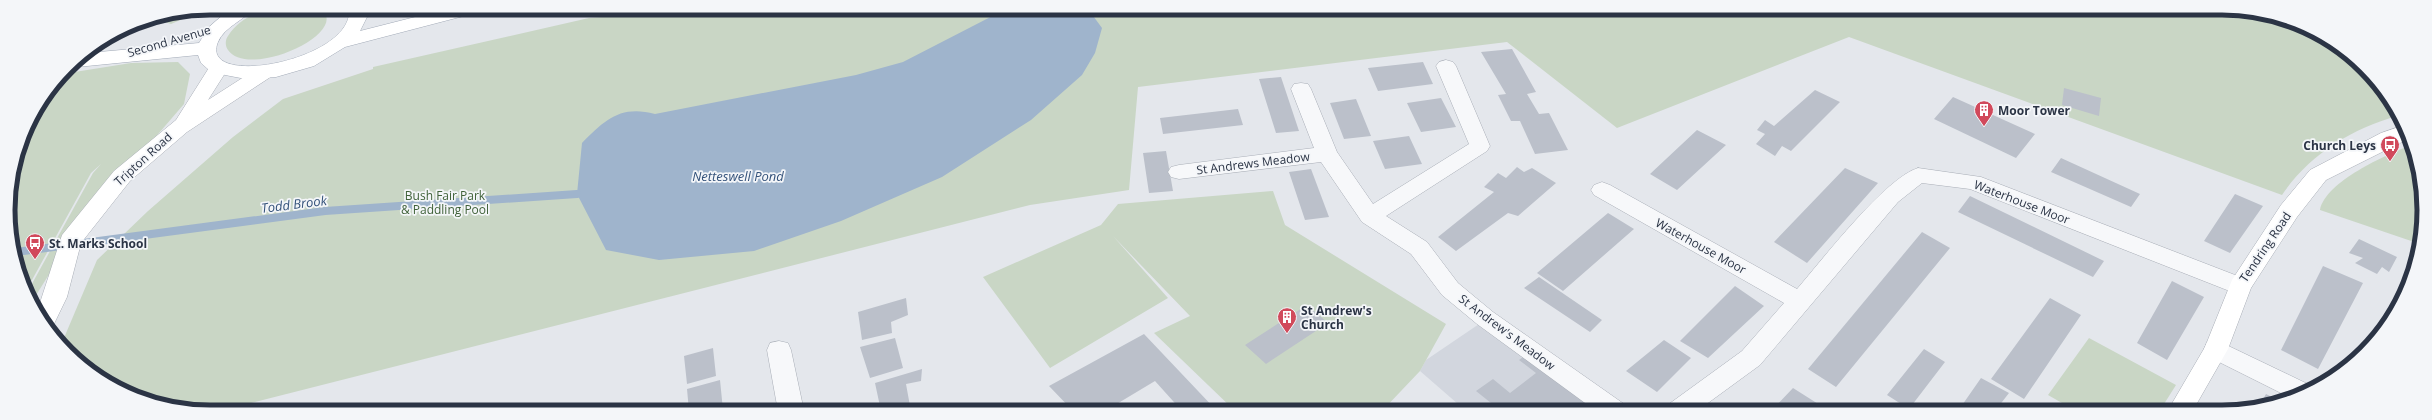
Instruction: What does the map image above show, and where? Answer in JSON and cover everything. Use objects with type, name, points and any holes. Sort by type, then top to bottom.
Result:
[{"type":"street","points":[[234,15],[217,27],[206,48],[207,56],[219,67],[247,73],[265,72],[306,61],[340,42],[351,32],[357,21],[358,15]]},
{"type":"street","points":[[340,42],[445,15]]},
{"type":"street","name":"Second Avenue","points":[[121,55],[217,27]]},
{"type":"street","name":"Second Avenue","points":[[85,60],[121,55],[206,48]]},
{"type":"street","points":[[1370,216],[1480,146],[1446,66]]},
{"type":"street","name":"Tripton Road","points":[[180,127],[219,67]]},
{"type":"street","name":"Tripton Road","points":[[47,316],[55,297],[70,241],[122,176],[180,127],[265,72]]},
{"type":"street","name":"St Andrews Meadow","points":[[1301,89],[1327,154],[1370,216]]},
{"type":"street","name":"Tendring Road","points":[[2183,405],[2216,349],[2240,286],[2289,212],[2318,175],[2388,138],[2401,133]]},
{"type":"street","name":"St Andrews Meadow","points":[[1179,172],[1327,154]]},
{"type":"street","name":"Waterhouse Moor","points":[[1686,405],[1751,358],[1890,198],[1918,175],[1973,182],[2240,286]]},
{"type":"street","name":"Waterhouse Moor","points":[[1602,190],[1800,301]]},
{"type":"street","name":"St Andrew's Meadow","points":[[1370,216],[1419,248],[1450,289],[1486,318],[1607,405]]},
{"type":"street","points":[[2216,349],[2296,390]]},
{"type":"street","points":[[779,350],[790,405]]},
{"type":"shaded area","points":[[1485,320],[1599,405],[1459,405],[1420,371],[1426,360]]},
{"type":"green space","points":[[252,15],[325,15],[327,18],[323,29],[311,40],[294,49],[275,56],[256,59],[239,58],[227,48],[226,39],[241,22]]},
{"type":"green space","name":"Bush Fair Park & Paddling Pool","points":[[627,15],[2235,15],[2285,25],[2320,41],[2351,63],[2369,81],[2393,117],[2363,128],[2332,145],[2305,168],[2282,195],[1849,37],[1617,128],[1507,42],[1138,87],[1129,190],[1030,205],[244,405],[197,405],[147,395],[112,379],[81,357],[63,339],[97,260],[148,211],[233,137],[283,99],[373,69],[373,67],[589,18]]},
{"type":"green space","points":[[189,16],[171,24],[163,21]]},
{"type":"green space","points":[[178,62],[190,74],[184,104],[122,176],[70,241],[35,296],[31,286],[93,173],[101,164],[91,173],[30,284],[25,273],[19,248],[15,223],[15,197],[25,147],[41,112],[55,91],[72,72],[131,63]]},
{"type":"green space","points":[[2407,147],[2417,197],[2417,223],[2414,242],[2320,210],[2325,199],[2333,189],[2345,179],[2358,170],[2387,155]]},
{"type":"green space","points":[[1273,191],[1285,225],[1446,324],[1420,371],[1388,405],[1300,405],[1298,403],[1295,405],[1229,405],[1154,333],[1190,316],[1113,236],[1168,298],[1050,368],[983,277],[1101,225],[1118,204]]},
{"type":"green space","points":[[2089,338],[2176,385],[2163,405],[2066,405],[2048,395]]},
{"type":"water","name":"Netteswell Pond","points":[[994,15],[1092,15],[1102,28],[1095,53],[1082,75],[1031,120],[942,177],[841,221],[754,251],[659,260],[606,250],[577,194],[582,143],[606,121],[614,116],[632,112],[655,114],[856,75],[903,62]]},
{"type":"building","points":[[1512,49],[1536,92],[1527,94],[1539,114],[1549,113],[1568,150],[1535,154],[1520,121],[1511,121],[1498,95],[1506,94],[1481,52]]},
{"type":"building","points":[[1423,62],[1433,84],[1378,91],[1368,68]]},
{"type":"building","points":[[1281,77],[1299,131],[1276,133],[1259,79]]},
{"type":"building","points":[[2064,88],[2101,98],[2099,116],[2062,105]]},
{"type":"building","points":[[1815,90],[1840,102],[1791,151],[1782,146],[1775,156],[1756,144],[1765,134],[1757,130],[1765,120],[1774,126]]},
{"type":"building","name":"Moor Tower","points":[[1953,97],[2035,134],[2016,158],[1934,119]]},
{"type":"building","points":[[1441,98],[1456,127],[1421,132],[1407,103]]},
{"type":"building","points":[[1356,99],[1371,136],[1344,139],[1330,103]]},
{"type":"building","points":[[1238,109],[1243,125],[1163,134],[1160,118]]},
{"type":"building","points":[[1697,130],[1726,145],[1677,190],[1650,174]]},
{"type":"building","points":[[1409,136],[1422,164],[1385,169],[1373,141]]},
{"type":"building","points":[[1166,151],[1173,191],[1149,193],[1143,153]]},
{"type":"building","points":[[2061,158],[2140,194],[2131,207],[2051,172]]},
{"type":"building","points":[[1517,167],[1524,172],[1532,168],[1556,183],[1518,216],[1508,213],[1456,251],[1438,237],[1494,192],[1484,187],[1498,173],[1506,178]]},
{"type":"building","points":[[1845,168],[1878,183],[1807,263],[1774,242]]},
{"type":"building","points":[[1311,169],[1329,217],[1305,220],[1289,172]]},
{"type":"building","points":[[2235,194],[2263,206],[2230,253],[2204,241]]},
{"type":"building","points":[[1970,196],[2104,261],[2093,277],[1958,212]]},
{"type":"building","points":[[1608,213],[1634,229],[1563,291],[1537,273]]},
{"type":"building","points":[[1922,232],[1950,248],[1836,387],[1808,369]]},
{"type":"building","points":[[2359,239],[2397,257],[2389,272],[2382,267],[2377,274],[2355,263],[2363,258],[2349,253]]},
{"type":"building","points":[[2323,266],[2363,283],[2318,369],[2281,350]]},
{"type":"building","points":[[1539,277],[1602,320],[1590,332],[1524,288]]},
{"type":"building","points":[[2172,281],[2204,297],[2167,360],[2137,343]]},
{"type":"building","points":[[1735,286],[1764,306],[1708,358],[1680,341]]},
{"type":"building","points":[[906,298],[908,315],[891,322],[892,333],[862,340],[858,312]]},
{"type":"building","points":[[2050,298],[2081,315],[2024,399],[1991,379]]},
{"type":"building","name":"St Andrew's Church","points":[[1307,305],[1328,323],[1266,364],[1245,345]]},
{"type":"building","points":[[1144,334],[1211,405],[1177,405],[1155,381],[1115,405],[1067,405],[1049,386]]},
{"type":"building","points":[[895,338],[903,368],[870,378],[860,347]]},
{"type":"building","points":[[1664,340],[1691,358],[1657,392],[1626,371]]},
{"type":"building","points":[[713,348],[716,376],[687,384],[684,356]]},
{"type":"building","points":[[1924,349],[1945,362],[1912,405],[1903,405],[1887,395]]},
{"type":"building","points":[[1527,354],[1589,402],[1585,405],[1494,405],[1476,391],[1493,379],[1510,393],[1536,373],[1519,360]]},
{"type":"building","points":[[922,369],[921,381],[906,384],[910,405],[880,405],[875,383]]},
{"type":"building","points":[[1981,378],[2009,393],[2000,405],[1962,405]]},
{"type":"building","points":[[720,380],[722,405],[688,405],[687,389]]},
{"type":"building","points":[[1793,388],[1820,405],[1777,405]]},
{"type":"building","points":[[2266,394],[2273,398],[2272,398],[2263,400]]},
{"type":"waterway","name":"Todd Brook","points":[[20,251],[325,211],[577,194]]},
{"type":"place","name":"Moor Tower","points":[[1984,127]]},
{"type":"place","name":"Church Leys","points":[[2390,162]]},
{"type":"place","name":"St. Marks School","points":[[35,260]]},
{"type":"place","name":"St Andrew's Church","points":[[1287,334]]}]
